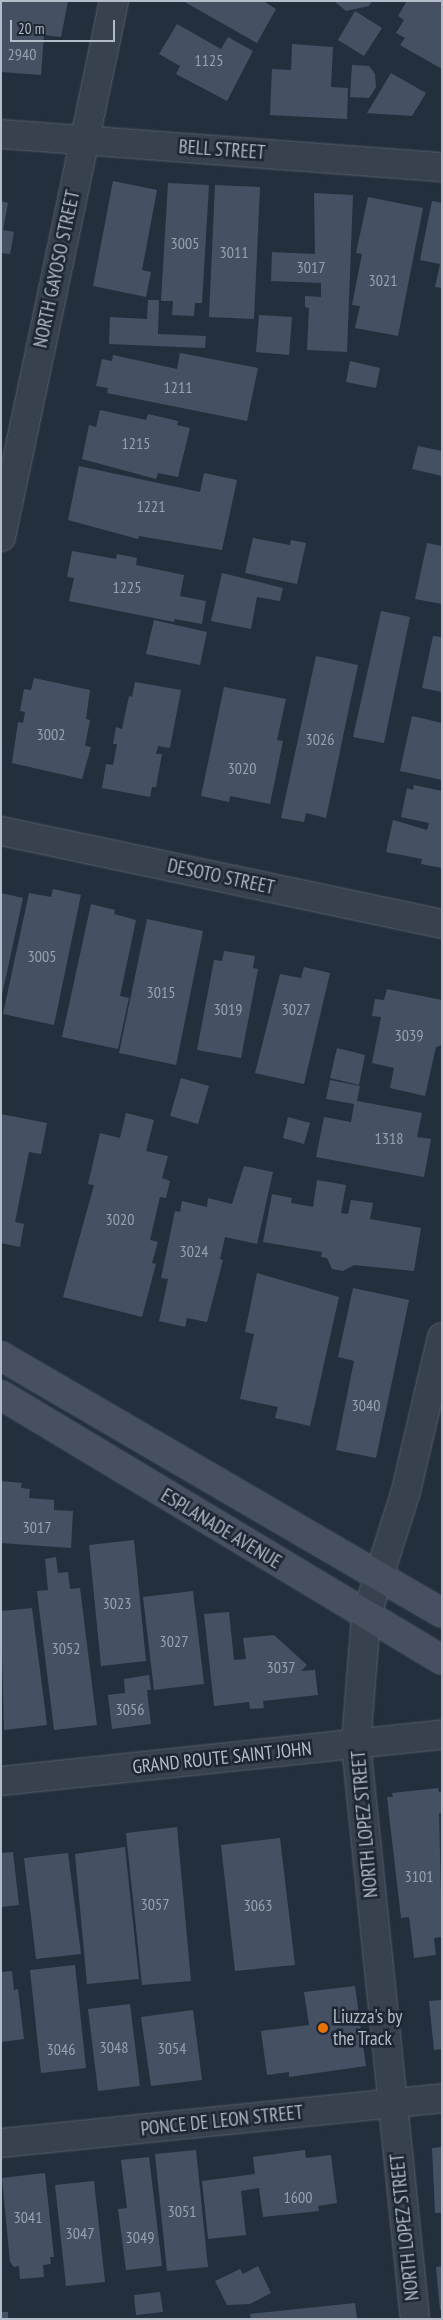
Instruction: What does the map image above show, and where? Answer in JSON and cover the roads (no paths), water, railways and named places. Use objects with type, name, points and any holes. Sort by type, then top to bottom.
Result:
[{"type":"street","name":"NORTH GAYOSO STREET","points":[[1,537],[114,1]]},
{"type":"street","name":"BELL STREET","points":[[1,134],[442,167]]},
{"type":"street","name":"DESOTO STREET","points":[[1,831],[442,924]]},
{"type":"street","name":"NORTH LOPEZ STREET","points":[[415,2319],[356,1744],[366,1617],[380,1578],[406,1491],[442,1337]]},
{"type":"street","name":"ESPLANADE AVENUE","points":[[1,1356],[442,1613]]},
{"type":"street","name":"ESPLANADE AVENUE","points":[[1,1395],[366,1617],[442,1660]]},
{"type":"street","name":"GRAND ROUTE SAINT JOHN","points":[[1,1781],[442,1735]]},
{"type":"street","name":"PONCE DE LEON STREET","points":[[1,2143],[442,2098]]},
{"type":"place","name":"Liuzza's by the Track","points":[[323,2028]]}]
